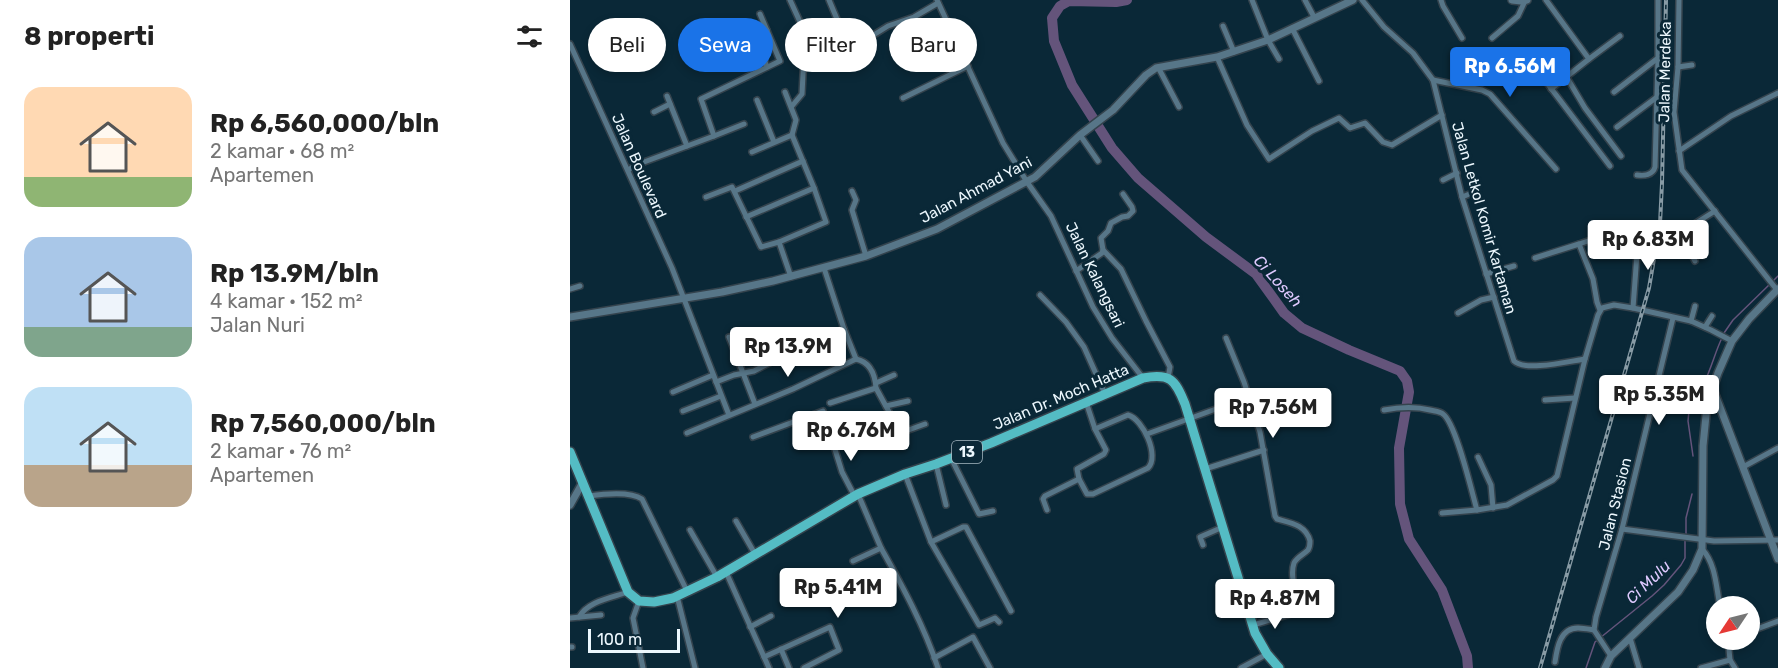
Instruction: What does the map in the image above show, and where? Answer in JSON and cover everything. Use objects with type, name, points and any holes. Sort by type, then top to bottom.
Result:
[{"type":"highway","name":"Jalan Dr. Moch Hatta","points":[[639,601],[654,602],[687,592],[722,574],[856,494],[951,458],[1143,378],[1156,376],[1168,378]]},
{"type":"highway","points":[[1168,378],[1173,381],[1181,395],[1190,419],[1255,633],[1267,654],[1279,668]]},
{"type":"highway","points":[[570,452],[628,592],[639,601]]},
{"type":"street","points":[[790,0],[798,18]]},
{"type":"street","points":[[829,0],[837,18]]},
{"type":"street","points":[[1252,0],[1268,40],[1279,59]]},
{"type":"street","points":[[1305,0],[1314,17]]},
{"type":"street","points":[[1179,107],[1158,67],[1234,52],[1268,40],[1353,0]]},
{"type":"street","name":"Jalan Letkol Komir Kartaman","points":[[1362,0],[1384,27],[1413,53],[1433,80],[1462,197],[1514,361],[1518,365],[1544,365],[1585,359]]},
{"type":"street","points":[[1441,0],[1462,38]]},
{"type":"street","points":[[1492,38],[1518,16],[1526,0],[1512,0]]},
{"type":"street","points":[[1546,0],[1589,59]]},
{"type":"street","points":[[1637,175],[1645,175],[1655,169],[1658,0]]},
{"type":"street","name":"Jalan Merdeka","points":[[1679,0],[1678,67],[1674,112],[1683,171],[1776,288]]},
{"type":"street","points":[[877,33],[888,26],[914,17],[938,2]]},
{"type":"street","name":"Jalan Kalangsari","points":[[938,2],[946,18]]},
{"type":"street","points":[[760,14],[762,18]]},
{"type":"street","points":[[1223,26],[1234,52]]},
{"type":"street","points":[[1292,28],[1318,81]]},
{"type":"street","points":[[1551,89],[1620,36]]},
{"type":"street","name":"Jalan Boulevard","points":[[570,44],[685,297],[729,415]]},
{"type":"street","points":[[773,44],[780,60],[773,64]]},
{"type":"street","points":[[1217,57],[1246,125],[1269,159],[1337,118],[1340,118],[1350,128],[1364,122]]},
{"type":"street","points":[[1528,58],[1610,166]]},
{"type":"street","points":[[1614,92],[1658,58]]},
{"type":"street","points":[[1678,67],[1692,65]]},
{"type":"street","name":"Jalan Ahmad Yani","points":[[570,317],[722,292],[791,277],[866,256],[937,229],[1038,175],[1080,135],[1120,103],[1146,75],[1158,67]]},
{"type":"street","points":[[714,136],[701,99],[757,72]]},
{"type":"street","points":[[792,106],[802,94],[803,72]]},
{"type":"street","points":[[903,98],[956,72]]},
{"type":"street","name":"Jalan Kalangsari","points":[[971,72],[993,124],[1027,182],[1051,216],[1093,307],[1112,338],[1143,378]]},
{"type":"street","points":[[1566,76],[1585,108],[1621,156]]},
{"type":"street","points":[[1433,80],[1482,90],[1490,94],[1556,169]]},
{"type":"street","points":[[706,197],[731,187],[735,191],[760,247],[779,242],[826,222],[792,135],[796,120],[785,92]]},
{"type":"street","points":[[1679,151],[1731,116],[1778,93]]},
{"type":"street","points":[[667,96],[687,146]]},
{"type":"street","points":[[1617,127],[1657,97]]},
{"type":"street","points":[[757,100],[774,142]]},
{"type":"street","points":[[654,112],[670,104]]},
{"type":"street","points":[[1361,114],[1364,122],[1383,142],[1392,145],[1442,116]]},
{"type":"street","points":[[628,170],[744,124]]},
{"type":"street","points":[[752,152],[792,135]]},
{"type":"street","points":[[1080,135],[1098,161]]},
{"type":"street","points":[[735,191],[803,161]]},
{"type":"street","points":[[1443,180],[1457,173]]},
{"type":"street","points":[[746,217],[814,188]]},
{"type":"street","points":[[1462,197],[1477,190]]},
{"type":"street","points":[[852,191],[856,200],[852,210],[866,256]]},
{"type":"street","points":[[1122,194],[1132,207],[1132,211],[1128,216],[1111,223],[1108,231],[1101,238],[1103,250],[1121,269],[1170,367],[1168,378]]},
{"type":"street","points":[[1695,261],[1680,233],[1715,211]]},
{"type":"street","points":[[1535,258],[1588,241]]},
{"type":"street","points":[[779,242],[791,277]]},
{"type":"street","points":[[1442,513],[1493,508],[1513,503],[1557,476],[1585,359],[1600,310],[1593,279],[1579,244]]},
{"type":"street","points":[[1628,244],[1637,254],[1633,308]]},
{"type":"street","points":[[1077,271],[1103,250]]},
{"type":"street","points":[[1486,274],[1514,266]]},
{"type":"street","points":[[824,268],[856,359]]},
{"type":"street","points":[[570,289],[580,286]]},
{"type":"street","points":[[1605,668],[1611,656],[1678,592],[1693,570],[1702,549],[1703,446],[1706,412],[1726,351],[1726,338],[1758,309],[1776,288]]},
{"type":"street","points":[[1040,295],[1084,347],[1105,394]]},
{"type":"street","points":[[1458,313],[1481,300],[1494,297]]},
{"type":"street","points":[[1600,310],[1611,305],[1633,308],[1691,321],[1726,338]]},
{"type":"street","points":[[1691,321],[1695,306]]},
{"type":"street","points":[[1705,327],[1712,316]]},
{"type":"street","name":"Jalan Stasion","points":[[1594,630],[1622,529],[1672,318]]},
{"type":"street","points":[[716,382],[770,364],[814,340],[844,329]]},
{"type":"street","points":[[729,337],[755,404]]},
{"type":"street","points":[[1226,338],[1260,432],[1276,518],[1301,526],[1306,532],[1310,546],[1295,561],[1293,568],[1294,591],[1300,609],[1298,612],[1253,625]]},
{"type":"street","points":[[687,433],[856,359],[867,363],[886,406],[901,432],[925,424]]},
{"type":"street","points":[[673,392],[713,375]]},
{"type":"street","points":[[830,403],[876,385],[894,375]]},
{"type":"street","points":[[1713,389],[1774,540],[1778,559]]},
{"type":"street","points":[[683,411],[721,396]]},
{"type":"street","points":[[1147,434],[1249,397]]},
{"type":"street","points":[[1545,400],[1575,398]]},
{"type":"street","points":[[886,406],[908,400]]},
{"type":"street","points":[[1086,402],[1095,429],[1106,450],[1077,469],[1086,493],[1089,494],[1151,465],[1152,456],[1147,434],[1136,419],[1128,415],[1095,429]]},
{"type":"street","points":[[1384,410],[1404,406],[1441,412],[1449,421],[1467,472],[1477,510]]},
{"type":"street","points":[[753,437],[823,411],[842,472],[856,494],[907,596],[938,668]]},
{"type":"street","points":[[841,431],[891,415]]},
{"type":"street","points":[[1743,467],[1778,448]]},
{"type":"street","points":[[1205,469],[1264,450]]},
{"type":"street","points":[[1478,457],[1491,485],[1493,508]]},
{"type":"street","points":[[951,458],[980,514],[993,511]]},
{"type":"street","points":[[936,464],[946,505]]},
{"type":"street","points":[[905,474],[931,542],[979,625],[995,618],[999,621]]},
{"type":"street","points":[[1047,510],[1043,499],[1045,496],[1079,479]]},
{"type":"street","points":[[570,505],[583,482]]},
{"type":"street","points":[[589,496],[611,494],[637,496],[642,499],[687,592]]},
{"type":"street","points":[[736,521],[755,554]]},
{"type":"street","points":[[931,542],[966,527],[1011,611]]},
{"type":"street","points":[[1203,545],[1200,537],[1223,527]]},
{"type":"street","points":[[1622,529],[1724,541],[1774,540]]},
{"type":"street","points":[[690,530],[722,574],[769,668]]},
{"type":"street","points":[[853,561],[881,548]]},
{"type":"street","points":[[1702,549],[1708,555],[1712,566],[1718,596]]},
{"type":"street","points":[[579,617],[583,609],[590,605],[628,592]]},
{"type":"street","points":[[677,596],[695,668]]},
{"type":"street","points":[[639,601],[633,618],[643,668]]},
{"type":"street","points":[[570,618],[601,615]]},
{"type":"street","points":[[750,627],[771,616]]},
{"type":"street","points":[[1760,628],[1778,621]]},
{"type":"street","points":[[764,657],[831,628],[839,650],[804,668]]},
{"type":"street","points":[[1555,662],[1559,642],[1564,633],[1575,628],[1594,630],[1611,656]]},
{"type":"street","points":[[934,658],[973,637],[990,668]]},
{"type":"street","points":[[1630,638],[1639,668]]},
{"type":"street","points":[[781,649],[789,668]]},
{"type":"street","points":[[1729,650],[1730,660],[1735,668]]},
{"type":"street","points":[[1242,668],[1267,654]]},
{"type":"street","points":[[1701,668],[1730,660]]},
{"type":"waterway","name":"Ci Loseh","points":[[1127,0],[1116,2],[1069,1],[1060,6],[1052,18],[1054,41],[1072,85],[1112,148],[1138,178],[1206,237],[1256,274],[1284,313],[1302,328],[1400,371],[1407,381],[1409,392],[1399,448],[1400,504],[1409,539],[1442,590],[1467,656],[1468,668]]},
{"type":"waterway","name":"Ci Mulu","points":[[1773,281],[1778,276]]},
{"type":"waterway","name":"Ci Mulu","points":[[1724,333],[1733,320],[1770,284]]},
{"type":"waterway","name":"Ci Mulu","points":[[1693,456],[1688,421],[1690,400],[1701,388],[1722,338]]},
{"type":"waterway","name":"Ci Mulu","points":[[1686,534],[1686,518],[1692,494]]},
{"type":"waterway","name":"Ci Mulu","points":[[1586,668],[1595,642],[1652,596],[1681,565],[1685,558],[1685,539]]},
{"type":"railway","points":[[1540,668],[1649,288],[1660,224],[1666,0]]}]
